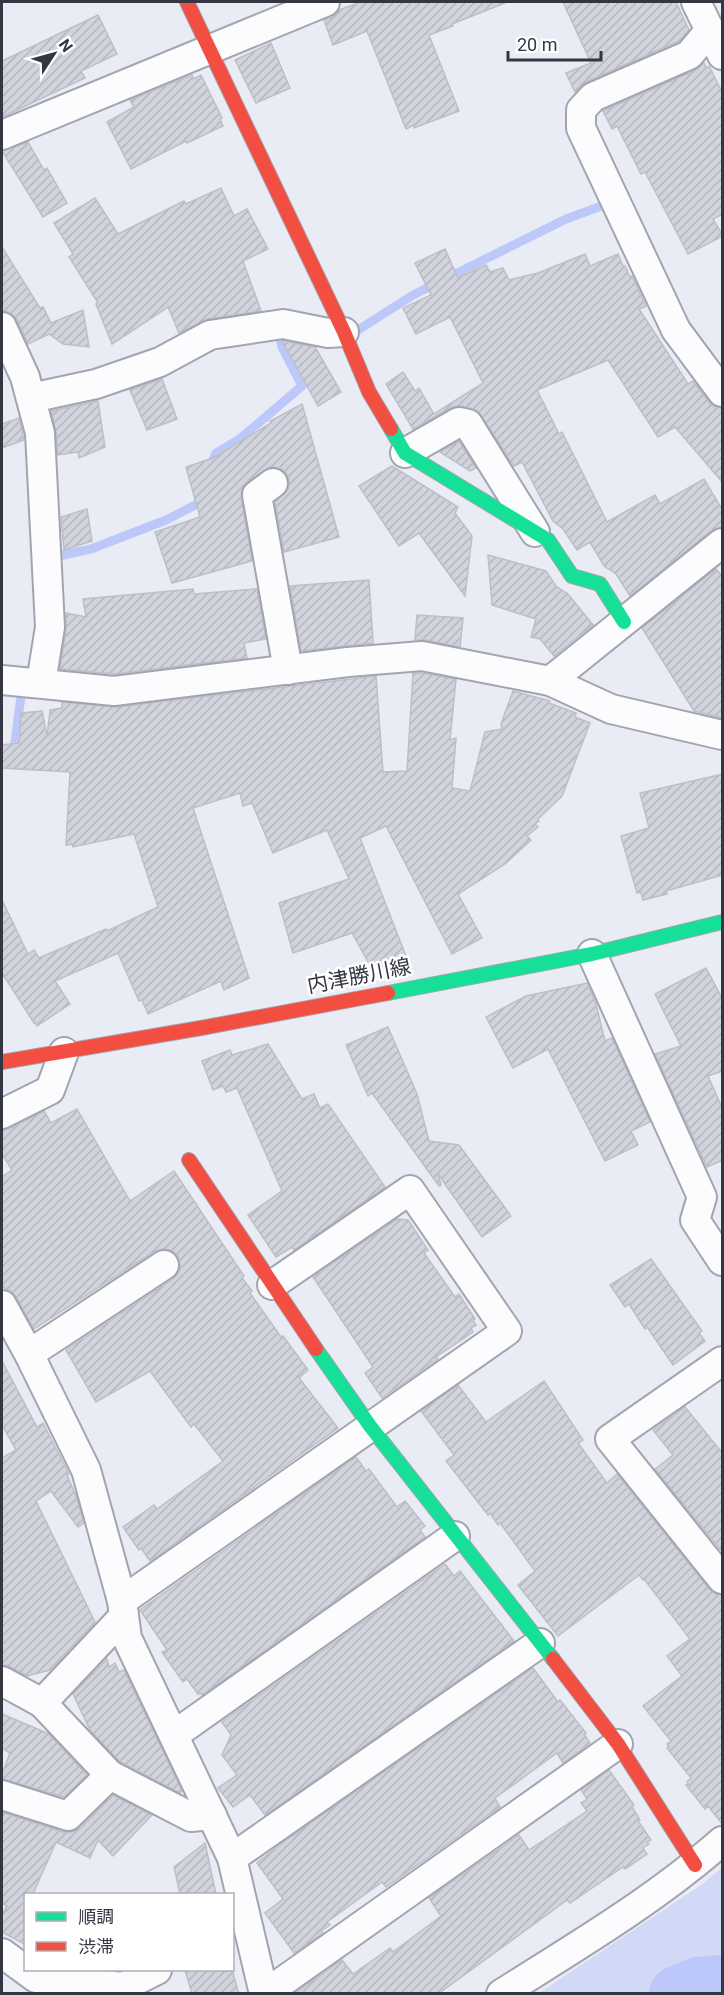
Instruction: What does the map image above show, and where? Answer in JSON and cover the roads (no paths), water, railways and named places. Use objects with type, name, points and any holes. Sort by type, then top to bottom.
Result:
[{"type":"street","points":[[187,2],[344,332],[369,392],[405,453],[548,540],[572,576],[600,584],[624,622]]},
{"type":"street","points":[[2,135],[325,2]]},
{"type":"street","points":[[697,2],[716,43],[593,97],[581,110],[581,128],[676,330],[723,392]]},
{"type":"street","points":[[19,387],[96,384],[160,362],[210,335],[283,324],[328,333],[344,332]]},
{"type":"street","points":[[2,327],[19,387],[40,433],[50,627],[40,683]]},
{"type":"street","points":[[405,453],[459,423],[468,424],[535,532]]},
{"type":"street","points":[[273,483],[257,495],[288,670]]},
{"type":"street","points":[[550,681],[723,543]]},
{"type":"street","points":[[2,680],[114,691],[422,656],[550,681],[611,709],[723,735]]},
{"type":"street","name":"内津勝川線","points":[[2,1062],[592,954],[723,922]]},
{"type":"street","points":[[592,954],[702,1197],[695,1220],[723,1261]]},
{"type":"street","points":[[2,1114],[50,1090],[63,1052]]},
{"type":"street","points":[[189,1160],[370,1426],[618,1744],[695,1865]]},
{"type":"street","points":[[42,1704],[123,1608],[370,1426],[507,1331],[410,1190],[272,1285]]},
{"type":"street","points":[[29,1354],[164,1265]]},
{"type":"street","points":[[2,1305],[29,1354],[86,1470],[123,1608],[127,1638],[232,1858],[241,1936],[265,1994],[618,1744]]},
{"type":"street","points":[[723,1361],[610,1439],[723,1579]]},
{"type":"street","points":[[174,1735],[455,1536]]},
{"type":"street","points":[[232,1858],[540,1643]]},
{"type":"street","points":[[2,1681],[42,1704],[110,1775],[191,1817],[212,1815]]},
{"type":"street","points":[[2,1795],[68,1816],[110,1775]]},
{"type":"street","points":[[501,1994],[624,1916],[695,1865],[723,1841]]},
{"type":"street","points":[[2,1953],[32,1985],[123,1987],[155,1971]]},
{"type":"waterway","points":[[355,332],[413,295],[566,219],[610,203]]},
{"type":"waterway","points":[[211,468],[216,453],[241,438],[302,386],[282,347],[279,333]]},
{"type":"waterway","points":[[54,557],[91,549],[166,520],[207,499]]},
{"type":"waterway","points":[[15,742],[21,696]]},
{"type":"waterway","points":[[677,1994],[698,1985],[722,1983]]}]
